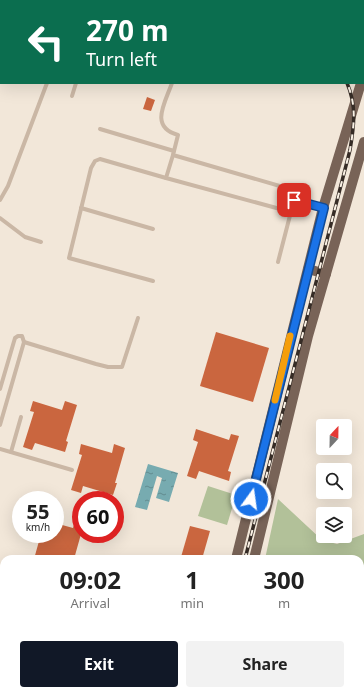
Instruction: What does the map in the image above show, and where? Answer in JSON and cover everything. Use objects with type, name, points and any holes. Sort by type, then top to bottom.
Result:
[{"type":"main road","points":[[237,555],[324,208],[362,84]]},
{"type":"main road","points":[[255,555],[308,336],[364,142]]},
{"type":"main road","points":[[308,269],[326,274]]},
{"type":"main road","points":[[303,288],[320,294]]},
{"type":"lane","points":[[0,200],[8,186],[47,84]]},
{"type":"lane","points":[[72,96],[76,84]]},
{"type":"lane","points":[[166,178],[178,134],[171,133],[163,127],[160,119],[172,84]]},
{"type":"lane","points":[[100,129],[296,191],[278,262]]},
{"type":"lane","points":[[153,281],[69,258],[91,168],[95,161],[100,159],[291,212]]},
{"type":"lane","points":[[294,200],[324,208]]},
{"type":"lane","points":[[81,208],[152,229]]},
{"type":"lane","points":[[0,218],[25,237],[41,242]]},
{"type":"lane","points":[[24,342],[102,366],[122,367],[138,318]]},
{"type":"lane","points":[[0,390],[15,338],[22,336],[24,342],[0,425]]},
{"type":"lane","points":[[11,452],[22,417]]},
{"type":"lane","points":[[0,449],[72,470]]},
{"type":"green space","points":[[208,486],[236,495],[227,525],[198,516]]},
{"type":"green space","points":[[278,499],[316,534],[316,543],[352,543],[352,538],[364,534],[364,555],[266,555]]},
{"type":"water","points":[[148,464],[178,473],[169,502],[156,498],[162,478],[157,476],[147,510],[135,507]]},
{"type":"building","points":[[147,97],[155,100],[151,111],[143,109]]},
{"type":"building","points":[[216,332],[269,348],[253,402],[200,386]]},
{"type":"building","points":[[33,401],[62,410],[65,401],[77,405],[66,441],[68,442],[65,452],[35,443],[32,450],[23,447],[34,412],[30,411]]},
{"type":"building","points":[[196,429],[229,440],[231,434],[239,436],[228,471],[231,472],[229,481],[199,471],[196,479],[187,476],[198,442],[193,440]]},
{"type":"building","points":[[81,444],[112,453],[114,444],[125,448],[115,483],[117,483],[114,491],[100,491],[83,486],[82,491],[71,490],[82,455],[79,454]]},
{"type":"building","points":[[64,526],[72,528],[72,543],[78,543],[75,555],[35,555],[38,543],[64,543]]},
{"type":"building","points":[[190,526],[210,531],[203,555],[182,555]]},
{"type":"railway","points":[[246,555],[350,150],[354,116],[352,100],[347,84]]},
{"type":"slow traffic","points":[[275,400],[290,336]]},
{"type":"route","points":[[251,499],[291,332],[324,208],[294,200]]}]
